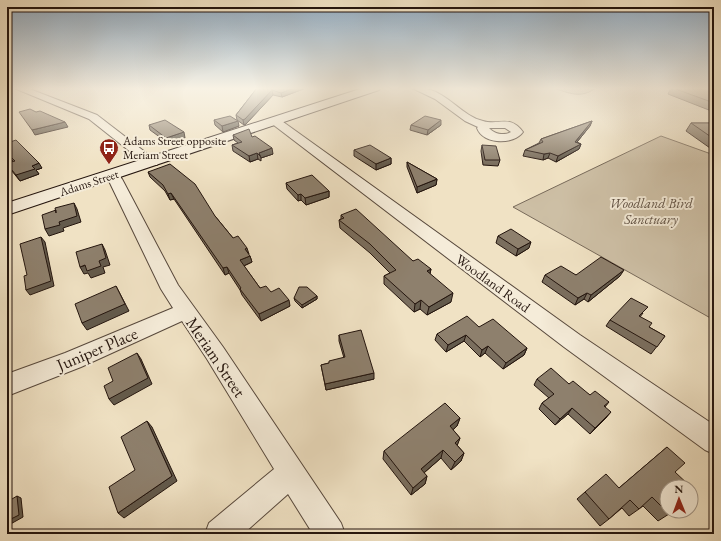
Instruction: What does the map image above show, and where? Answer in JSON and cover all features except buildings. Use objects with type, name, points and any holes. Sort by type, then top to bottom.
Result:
[{"type":"main road","name":"Adams Street","points":[[7,210],[298,113]]},
{"type":"street","points":[[83,113],[93,117],[152,162]]},
{"type":"street","points":[[463,113],[486,125]]},
{"type":"street","name":"Woodland Road","points":[[275,121],[572,341],[714,441]]},
{"type":"street","name":"Meriam Street","points":[[111,176],[115,179],[170,289],[215,353],[330,534]]},
{"type":"street","name":"Juniper Place","points":[[7,385],[73,360],[186,311]]},
{"type":"street","points":[[220,534],[291,473]]},
{"type":"green space","name":"Woodland Bird Sanctuary","points":[[661,136],[714,155],[714,320],[513,207]]},
{"type":"place","name":"Adams Street opposite Meriam Street","points":[[109,165]]}]
